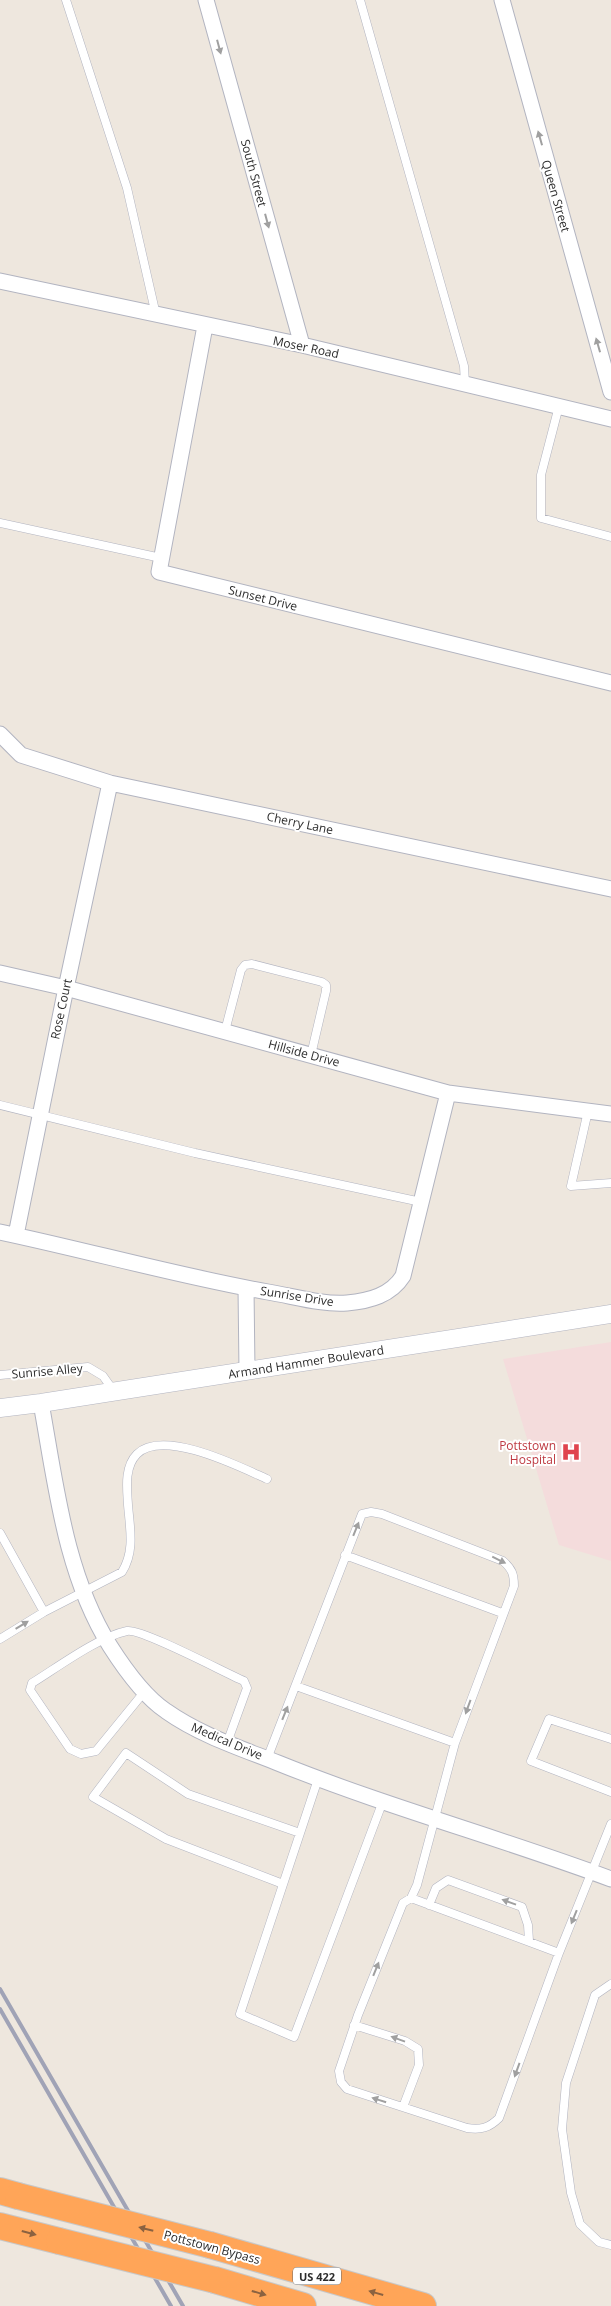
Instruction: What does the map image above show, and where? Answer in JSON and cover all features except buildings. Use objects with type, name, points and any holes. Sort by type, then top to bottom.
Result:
[{"type":"highway","name":"Pottstown Bypass","points":[[9,2193],[210,2245],[423,2306]]},
{"type":"highway","name":"US 422","points":[[0,2226],[215,2280],[303,2306]]},
{"type":"street","name":"South Street","points":[[206,0],[302,346]]},
{"type":"street","name":"Queen Street","points":[[502,0],[611,392]]},
{"type":"street","name":"Moser Road","points":[[0,282],[302,346],[611,419]]},
{"type":"street","points":[[161,558],[205,326]]},
{"type":"street","name":"Sunset Drive","points":[[161,558],[159,572],[611,683]]},
{"type":"street","name":"Cherry Lane","points":[[0,734],[21,755],[110,783],[611,889]]},
{"type":"street","name":"Rose Court","points":[[16,1235],[110,783]]},
{"type":"street","name":"Hillside Drive","points":[[0,973],[66,988],[448,1093],[611,1114]]},
{"type":"street","name":"Sunrise Drive","points":[[0,1232],[246,1288],[347,1303],[386,1294],[396,1287],[403,1276],[448,1093]]},
{"type":"street","points":[[246,1288],[247,1371]]},
{"type":"street","name":"Armand Hammer Boulevard","points":[[0,1408],[114,1392],[611,1314]]},
{"type":"street","name":"Medical Drive","points":[[41,1403],[72,1563],[83,1591],[106,1638],[132,1678],[164,1710],[201,1733],[318,1779],[611,1879]]},
{"type":"lane","points":[[66,0],[126,188],[156,316]]},
{"type":"lane","points":[[360,0],[464,366],[465,384]]},
{"type":"lane","points":[[559,406],[541,475],[541,518],[611,537]]},
{"type":"lane","points":[[0,523],[161,558]]},
{"type":"lane","points":[[225,1031],[241,970],[245,965],[252,964],[322,982],[326,985],[326,991],[310,1055]]},
{"type":"lane","points":[[0,1105],[195,1153],[421,1202]]},
{"type":"lane","points":[[588,1111],[571,1186],[611,1183]]},
{"type":"lane","name":"Sunrise Alley","points":[[0,1375],[88,1367],[103,1376],[114,1392]]},
{"type":"lane","points":[[0,1639],[44,1612],[122,1572],[128,1562],[131,1550],[126,1479],[136,1454],[144,1449],[166,1445],[190,1448],[267,1479]]},
{"type":"lane","points":[[267,1759],[362,1514],[371,1512],[382,1514],[503,1561],[514,1575],[514,1586],[502,1613],[455,1743],[417,1885],[411,1898],[403,1903],[354,2025],[339,2071],[341,2082],[347,2089],[467,2128],[480,2130],[490,2126],[499,2118],[559,1953],[611,1824]]},
{"type":"lane","points":[[0,1533],[44,1612]]},
{"type":"lane","points":[[345,1555],[502,1613]]},
{"type":"lane","points":[[145,1691],[96,1751],[81,1754],[70,1749],[30,1690],[32,1683],[106,1638],[129,1630],[154,1639],[244,1681],[247,1688],[227,1743]]},
{"type":"lane","points":[[296,1686],[455,1743]]},
{"type":"lane","points":[[611,1739],[549,1719],[531,1761],[611,1792]]},
{"type":"lane","points":[[284,1884],[166,1839],[93,1797],[126,1753],[188,1794],[300,1833]]},
{"type":"lane","points":[[318,1779],[240,2014],[294,2037],[383,1801]]},
{"type":"lane","points":[[429,1905],[436,1888],[448,1880],[476,1890],[522,1907],[528,1925],[529,1941]]},
{"type":"lane","points":[[411,1898],[559,1953]]},
{"type":"lane","points":[[611,1984],[594,1995],[566,2083],[562,2129],[571,2193],[580,2224],[599,2242],[611,2245]]},
{"type":"lane","points":[[354,2025],[405,2041],[418,2049],[419,2065],[403,2107]]},
{"type":"shaded area","name":"Pottstown Hospital","points":[[611,1342],[611,1561],[559,1545],[503,1359]]},
{"type":"railway","points":[[0,1989],[183,2306]]},
{"type":"railway","points":[[0,2009],[171,2306]]},
{"type":"place","name":"Pottstown Hospital","points":[[571,1452]]}]
